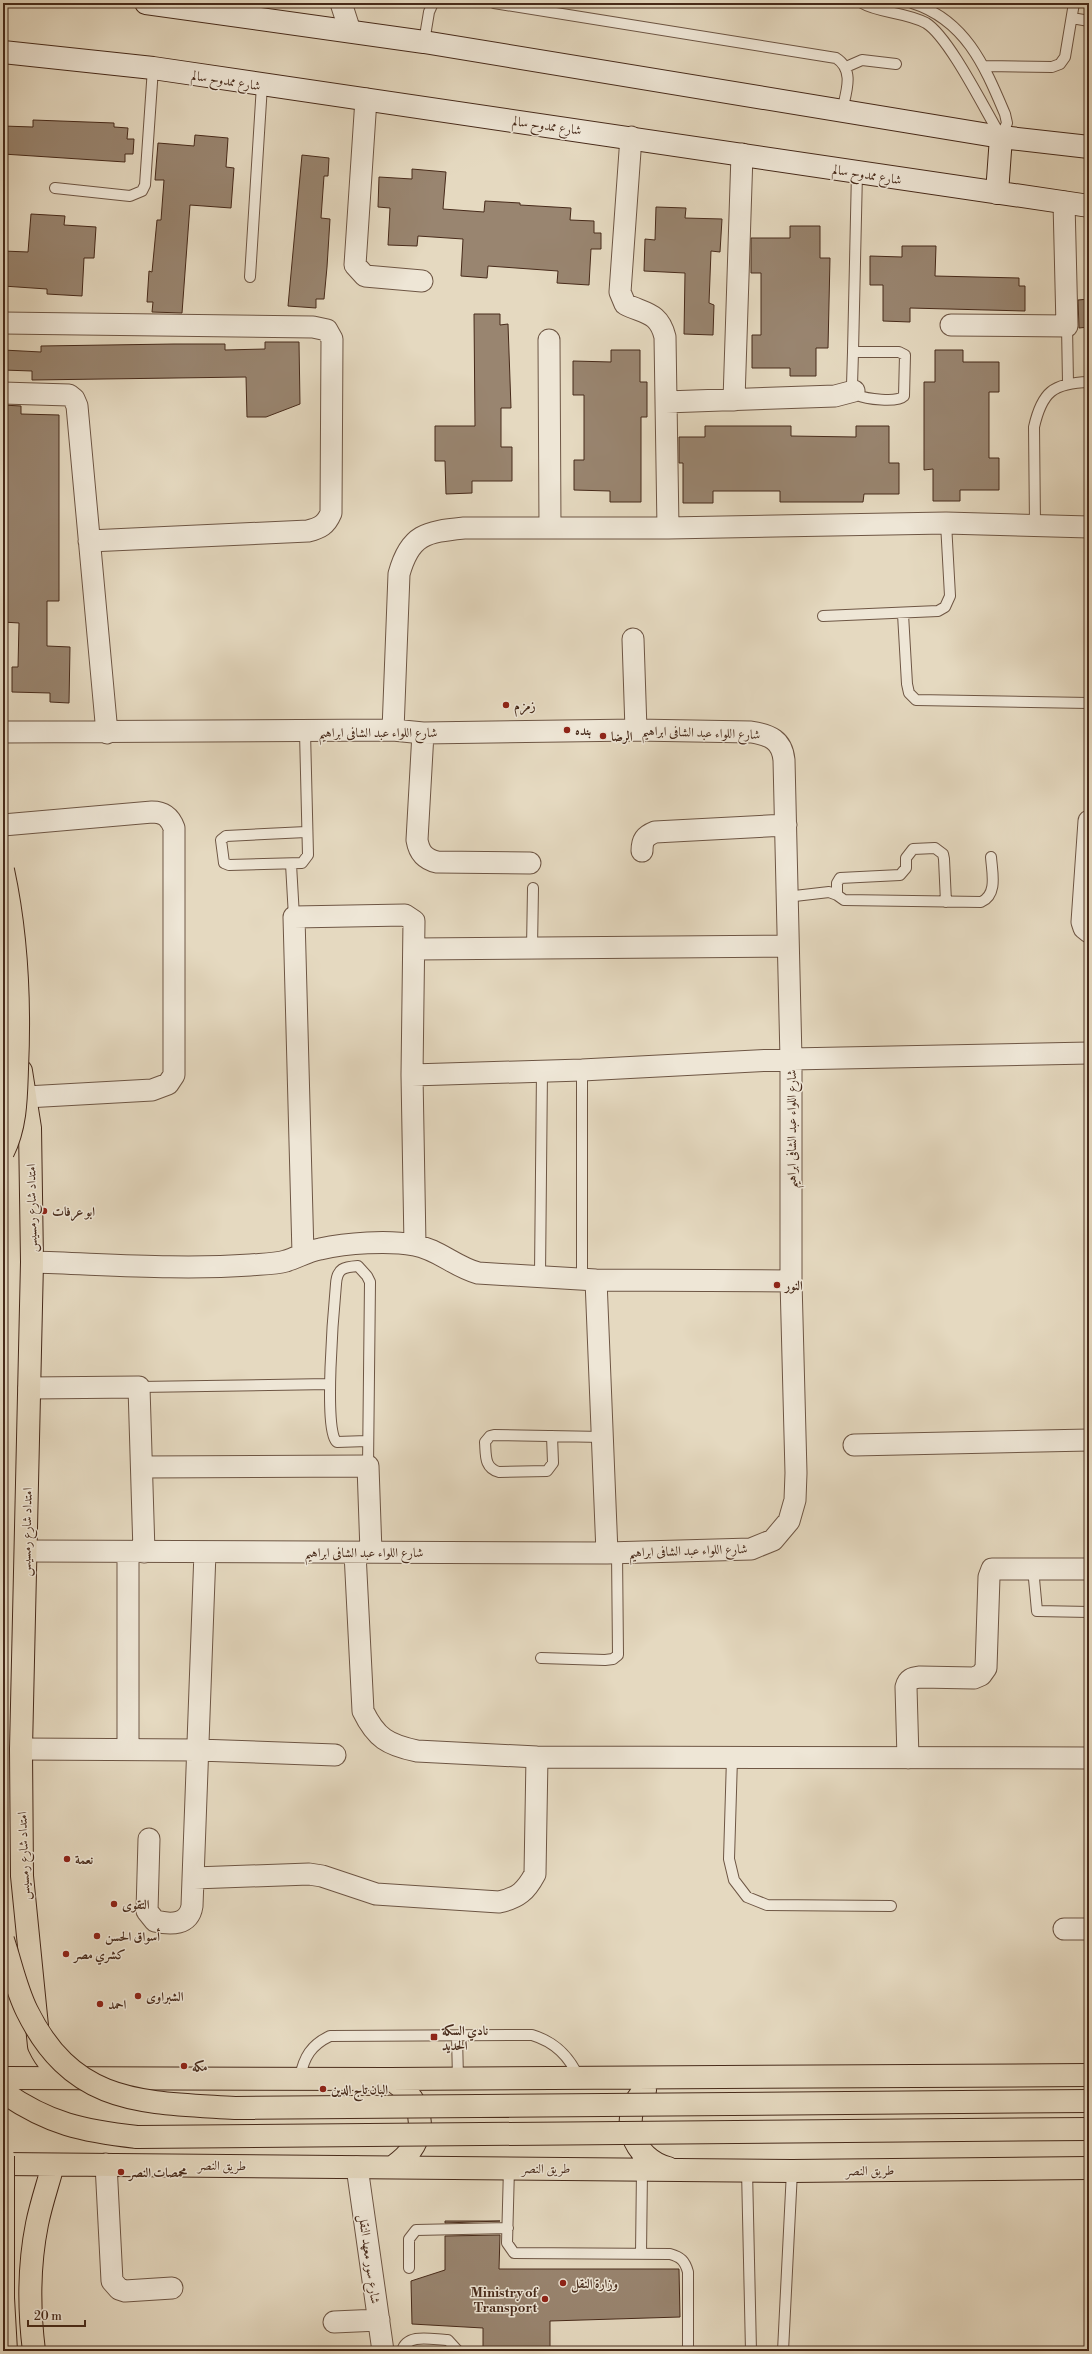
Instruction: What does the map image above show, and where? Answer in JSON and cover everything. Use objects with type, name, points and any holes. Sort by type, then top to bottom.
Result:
[{"type":"main road","points":[[146,3],[247,10],[350,31],[1001,137],[1089,147]]},
{"type":"main road","name":"شارع ممدوح سالم","points":[[3,52],[153,68],[262,85],[631,137],[1089,206]]},
{"type":"main road","points":[[997,193],[1001,137]]},
{"type":"main road","points":[[3,870],[14,928],[17,979],[18,1052],[15,1113],[8,1142],[3,1152]]},
{"type":"main road","name":"امتداد شارع رمسيس","points":[[3,975],[26,1097],[30,1128],[32,1262],[21,1749],[12,1876],[39,2046],[46,2059],[56,2070],[68,2078]]},
{"type":"main road","points":[[3,1940],[27,2010],[40,2035],[58,2059],[80,2078],[102,2090],[130,2099],[155,2103],[235,2108],[1089,2101]]},
{"type":"main road","points":[[3,2078],[300,2077],[390,2079],[1089,2075]]},
{"type":"main road","points":[[667,2077],[652,2084],[639,2095],[632,2109],[630,2126],[634,2142],[643,2155],[657,2165],[673,2169]]},
{"type":"main road","points":[[390,2079],[404,2087],[414,2099],[420,2122],[420,2130],[415,2144],[406,2157],[394,2166]]},
{"type":"main road","points":[[3,2092],[33,2112],[66,2126],[137,2137],[1089,2129]]},
{"type":"main road","points":[[3,2156],[3,2298],[6,2351]]},
{"type":"main road","name":"طريق النصر","points":[[3,2164],[394,2166],[792,2171],[1089,2168]]},
{"type":"main road","points":[[34,2349],[32,2318],[34,2247],[37,2224],[53,2165]]},
{"type":"main road","points":[[3,2328],[19,2334],[34,2349]]},
{"type":"street","points":[[341,3],[350,31]]},
{"type":"street","points":[[366,99],[355,265],[365,276],[422,281]]},
{"type":"street","points":[[631,137],[620,292],[621,299],[625,304],[652,315],[663,326],[665,337],[668,528]]},
{"type":"street","points":[[734,400],[742,154]]},
{"type":"street","points":[[951,325],[1067,326],[1064,202]]},
{"type":"street","points":[[3,323],[313,327],[328,330],[332,340],[331,513],[327,521],[321,527],[308,531],[89,541]]},
{"type":"street","points":[[548,340],[550,528]]},
{"type":"street","points":[[666,402],[834,396],[854,391]]},
{"type":"street","points":[[3,393],[69,395],[74,399],[77,406],[107,733]]},
{"type":"street","points":[[393,730],[399,574],[404,556],[415,540],[432,531],[464,528],[668,528],[946,523],[1089,527]]},
{"type":"street","points":[[634,639],[636,730]]},
{"type":"street","name":"شارع اللواء عبد الشافى ابراهيم","points":[[3,732],[305,732],[393,730],[423,733],[636,730],[751,732],[768,734],[775,739],[783,750],[786,825],[787,946],[791,1059],[791,1281],[796,1473],[795,1500],[789,1521],[773,1540],[751,1549],[612,1552],[26,1551]]},
{"type":"street","points":[[423,733],[417,840],[421,854],[429,860],[437,862],[530,863]]},
{"type":"street","points":[[3,825],[152,812],[166,815],[172,821],[174,828],[174,1075],[168,1084],[152,1090],[26,1097]]},
{"type":"street","points":[[1089,821],[1082,922],[1084,928],[1089,932]]},
{"type":"street","points":[[642,851],[642,842],[645,837],[656,832],[786,825]]},
{"type":"street","points":[[303,1254],[294,917],[409,916],[416,924],[412,1075],[415,1245]]},
{"type":"street","points":[[415,949],[787,946]]},
{"type":"street","points":[[412,1075],[582,1070],[791,1059],[1089,1053]]},
{"type":"street","points":[[32,1262],[202,1266],[250,1265],[276,1263],[303,1254],[336,1246],[395,1244],[415,1245],[432,1251],[460,1267],[473,1272],[589,1279],[791,1281]]},
{"type":"street","points":[[589,1279],[612,1552]]},
{"type":"street","points":[[30,1388],[140,1386],[143,1467],[136,1552],[128,1750]]},
{"type":"street","points":[[854,1445],[1089,1440]]},
{"type":"street","points":[[143,1467],[368,1466],[363,1552],[361,1693],[363,1711],[371,1727],[383,1740],[400,1748],[417,1751],[537,1757],[1089,1758]]},
{"type":"street","points":[[149,1839],[147,1904],[150,1917],[155,1921],[178,1923],[188,1917],[192,1906],[205,1552]]},
{"type":"street","points":[[908,1758],[906,1688],[911,1678],[974,1678],[981,1675],[987,1661],[990,1572],[996,1568],[1089,1569]]},
{"type":"street","points":[[21,1749],[198,1750],[335,1755]]},
{"type":"street","points":[[194,1878],[308,1874],[322,1876],[376,1894],[499,1902],[514,1898],[527,1889],[535,1874],[537,1757]]},
{"type":"street","points":[[1064,1929],[1089,1929]]},
{"type":"street","points":[[106,2164],[112,2281],[119,2289],[125,2291],[172,2288]]},
{"type":"street","name":"شارع سور معهد النقل","points":[[357,2167],[383,2351]]},
{"type":"street","points":[[334,2322],[379,2320]]},
{"type":"lane","points":[[424,42],[429,12],[433,3]]},
{"type":"lane","points":[[494,3],[830,56],[836,58],[846,67],[848,78],[842,110]]},
{"type":"lane","points":[[862,3],[911,16],[928,24],[965,73],[1001,137]]},
{"type":"lane","points":[[912,3],[936,12],[963,35],[985,66],[1005,114],[1007,123],[1001,137]]},
{"type":"lane","points":[[985,66],[1052,67],[1060,64],[1066,57],[1074,3]]},
{"type":"lane","points":[[928,24],[936,12]]},
{"type":"lane","points":[[1072,18],[1089,20]]},
{"type":"lane","points":[[846,67],[862,60],[896,64]]},
{"type":"lane","points":[[55,188],[130,196],[142,191],[146,185],[153,68]]},
{"type":"lane","points":[[250,277],[262,85]]},
{"type":"lane","points":[[853,352],[899,352],[905,356],[905,393],[902,398],[866,398],[857,395],[852,385],[857,172]]},
{"type":"lane","points":[[1067,326],[1068,383]]},
{"type":"lane","points":[[1035,525],[1034,427],[1037,414],[1044,398],[1053,389],[1068,383],[1089,382]]},
{"type":"lane","points":[[823,616],[903,614],[938,611],[948,602],[950,589],[946,523]]},
{"type":"lane","points":[[903,614],[907,684],[909,693],[916,700],[1089,703]]},
{"type":"lane","points":[[305,732],[306,832],[306,859],[302,863],[291,864],[227,865],[223,861],[222,840],[226,836],[306,832]]},
{"type":"lane","points":[[837,895],[837,883],[840,878],[900,875],[906,868],[906,858],[913,849],[935,848],[943,854],[946,902]]},
{"type":"lane","points":[[786,897],[829,892],[844,900],[981,902],[986,900],[992,889],[991,856]]},
{"type":"lane","points":[[291,864],[294,917]]},
{"type":"lane","points":[[532,948],[533,888]]},
{"type":"lane","points":[[540,1275],[542,1070]]},
{"type":"lane","points":[[582,1070],[589,1279]]},
{"type":"lane","points":[[367,1441],[337,1442],[333,1439],[330,1384],[336,1277],[344,1267],[358,1266],[370,1282],[367,1441],[368,1466]]},
{"type":"lane","points":[[140,1386],[330,1384]]},
{"type":"lane","points":[[552,1436],[553,1463],[547,1471],[499,1472],[494,1471],[486,1463],[485,1442],[490,1436],[552,1436],[602,1437]]},
{"type":"lane","points":[[541,1658],[605,1660],[613,1659],[618,1655],[612,1552]]},
{"type":"lane","points":[[1033,1568],[1037,1611],[1089,1612]]},
{"type":"lane","points":[[732,1758],[729,1860],[734,1880],[748,1897],[767,1905],[891,1906]]},
{"type":"lane","points":[[300,2077],[307,2055],[313,2046],[330,2036],[457,2037],[532,2035],[542,2038],[558,2048],[567,2057],[579,2078]]},
{"type":"lane","points":[[457,2037],[458,2078]]},
{"type":"lane","points":[[509,2168],[507,2243],[514,2252],[521,2254],[670,2254],[679,2256],[686,2263],[688,2272],[688,2351]]},
{"type":"lane","points":[[641,2254],[642,2169]]},
{"type":"lane","points":[[747,2170],[751,2351]]},
{"type":"lane","points":[[783,2351],[792,2171]]},
{"type":"lane","points":[[409,2268],[409,2239],[416,2230],[508,2228]]},
{"type":"lane","points":[[402,2351],[405,2344],[413,2339],[448,2340],[458,2351]]},
{"type":"building","points":[[33,120],[114,123],[114,127],[128,128],[127,139],[134,139],[133,154],[125,154],[125,162],[3,154],[3,126],[33,127]]},
{"type":"building","points":[[195,135],[228,138],[226,167],[234,168],[231,208],[190,205],[182,313],[152,312],[153,302],[147,302],[149,271],[152,272],[157,220],[161,220],[164,180],[155,180],[158,143],[194,146]]},
{"type":"building","points":[[302,155],[329,158],[328,176],[324,176],[321,218],[330,219],[327,267],[324,299],[316,299],[316,308],[288,306]]},
{"type":"building","points":[[412,169],[446,172],[443,209],[484,212],[485,201],[520,203],[520,205],[571,208],[570,220],[594,221],[594,233],[601,233],[601,249],[591,249],[589,285],[557,283],[558,271],[488,266],[487,278],[461,276],[463,239],[418,236],[417,246],[388,245],[390,208],[378,207],[379,177],[412,179]]},
{"type":"building","points":[[656,207],[686,208],[685,218],[722,219],[720,252],[711,251],[709,303],[714,305],[713,335],[684,334],[685,273],[644,271],[645,239],[655,240]]},
{"type":"building","points":[[31,214],[65,216],[64,225],[96,227],[94,258],[84,258],[82,296],[47,294],[47,289],[3,286],[3,251],[28,252]]},
{"type":"building","points":[[790,226],[820,226],[820,258],[830,258],[828,348],[816,348],[816,376],[790,376],[790,368],[752,368],[752,335],[761,335],[761,273],[751,273],[751,238],[790,238]]},
{"type":"building","points":[[902,246],[936,246],[935,276],[1019,278],[1019,286],[1025,286],[1025,311],[910,308],[910,322],[883,321],[883,285],[870,285],[870,256],[902,257]]},
{"type":"building","points":[[1089,299],[1089,327],[1079,328],[1078,300]]},
{"type":"building","points":[[474,314],[500,314],[500,325],[508,324],[511,408],[501,408],[501,447],[512,447],[512,481],[472,481],[472,493],[446,494],[445,461],[435,461],[435,426],[475,426]]},
{"type":"building","points":[[265,342],[299,342],[300,404],[266,417],[247,417],[246,377],[32,380],[32,371],[3,370],[3,350],[41,352],[41,346],[174,344],[225,344],[225,350],[265,349]]},
{"type":"building","points":[[611,350],[640,350],[640,382],[647,382],[647,417],[641,417],[641,502],[610,502],[610,491],[574,490],[574,460],[584,460],[584,395],[573,395],[573,361],[611,362]]},
{"type":"building","points":[[935,350],[963,350],[963,362],[999,362],[999,392],[989,392],[989,458],[999,458],[999,490],[960,490],[960,501],[933,501],[933,469],[924,470],[924,382],[935,382]]},
{"type":"building","points":[[3,405],[21,406],[21,414],[59,415],[59,601],[47,601],[47,646],[70,647],[69,703],[50,702],[50,693],[12,692],[12,667],[18,667],[19,623],[3,622]]},
{"type":"building","points":[[705,426],[791,426],[791,436],[856,437],[856,426],[889,426],[889,463],[899,463],[899,494],[864,494],[863,502],[780,502],[780,491],[713,491],[713,503],[683,503],[683,463],[679,463],[679,437],[705,437]]},
{"type":"building","points":[[445,2221],[500,2221],[445,2223]]},
{"type":"building","name":"Ministry of Transport","points":[[500,2235],[499,2269],[679,2269],[680,2317],[550,2321],[550,2351],[483,2351],[483,2328],[412,2324],[411,2281],[445,2270],[445,2236]]},
{"type":"place","name":"زمزم","points":[[506,705]]},
{"type":"place","name":"بنده","points":[[567,730]]},
{"type":"place","name":"الرضا","points":[[603,736]]},
{"type":"place","name":"ابو عرفات","points":[[44,1211]]},
{"type":"place","name":"النور","points":[[777,1285]]},
{"type":"place","name":"نعمة","points":[[67,1859]]},
{"type":"place","name":"التقوى","points":[[114,1904]]},
{"type":"place","name":"أسواق الحسن","points":[[97,1936]]},
{"type":"place","name":"كشري مصر","points":[[66,1954]]},
{"type":"place","name":"الشبراوى","points":[[138,1996]]},
{"type":"place","name":"احمد","points":[[100,2004]]},
{"type":"place","name":"نادي السكة الحديد","points":[[434,2037]]},
{"type":"place","name":"مكه","points":[[184,2066]]},
{"type":"place","name":"البان تاج الدين","points":[[323,2089]]},
{"type":"place","name":"محمصات النصر","points":[[121,2172]]},
{"type":"place","name":"وزارة النقل","points":[[563,2283]]},
{"type":"place","name":"Ministry of Transport","points":[[545,2299]]}]
